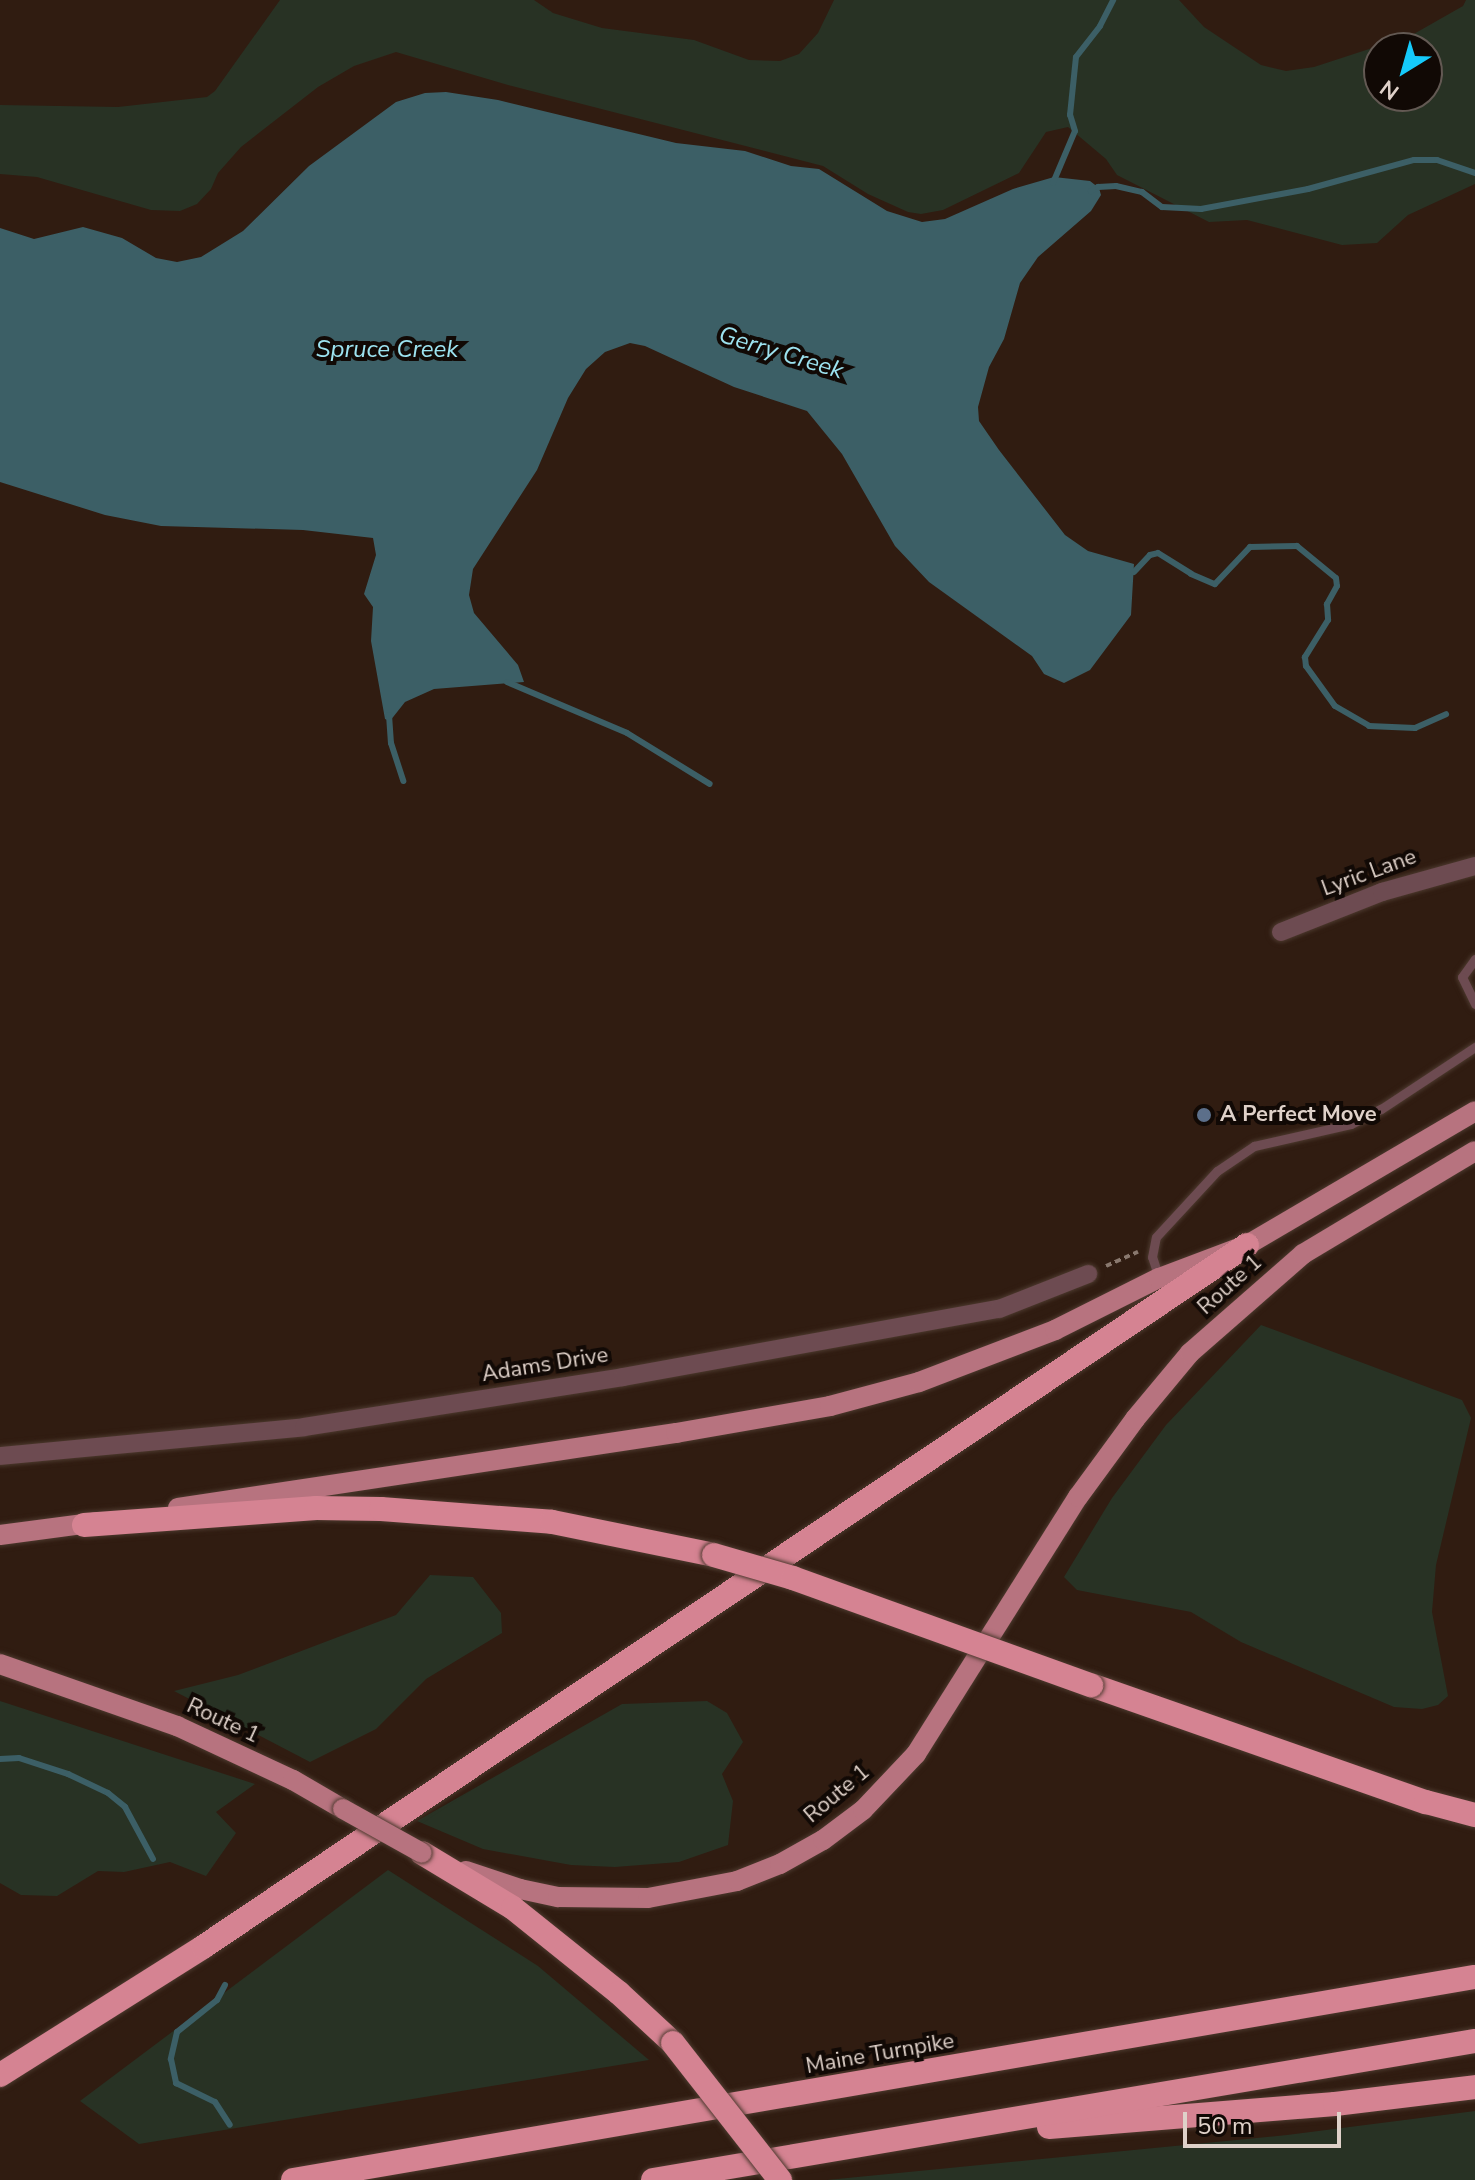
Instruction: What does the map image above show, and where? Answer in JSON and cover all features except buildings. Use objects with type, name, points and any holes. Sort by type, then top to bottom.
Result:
[{"type":"highway","points":[[0,2075],[203,1947],[1247,1245]]},
{"type":"highway","points":[[84,1525],[316,1508],[381,1509],[552,1522],[714,1555],[793,1578],[1426,1802],[1475,1815]]},
{"type":"highway","points":[[422,1853],[513,1908],[619,1993],[673,2043],[780,2180]]},
{"type":"highway","name":"Maine Turnpike","points":[[293,2180],[1475,1977]]},
{"type":"highway","points":[[653,2180],[1475,2041]]},
{"type":"highway","points":[[891,2140],[1335,2104],[1475,2087]]},
{"type":"main road","name":"Route 1","points":[[0,1535],[84,1525],[830,1406],[919,1382],[1042,1335],[1159,1278],[1247,1245],[1475,1111]]},
{"type":"main road","name":"Route 1","points":[[1,1663],[177,1726],[293,1780],[422,1853],[520,1889],[606,1900],[692,1892],[737,1881],[780,1864],[823,1840],[863,1810],[916,1754],[1078,1497],[1135,1419],[1190,1353],[1303,1254],[1475,1151]]},
{"type":"main road","points":[[0,1550],[38,1529]]},
{"type":"street","name":"Lyric Lane","points":[[1281,932],[1382,892],[1475,866]]},
{"type":"street","name":"Adams Drive","points":[[0,1456],[304,1427],[623,1377],[999,1309],[1088,1274]]},
{"type":"lane","points":[[1475,959],[1462,977],[1475,1004]]},
{"type":"lane","points":[[1159,1278],[1152,1257],[1156,1237],[1217,1171],[1254,1146],[1351,1124],[1381,1109],[1475,1047]]},
{"type":"path","points":[[1088,1274],[1155,1244]]},
{"type":"green space","points":[[280,0],[534,0],[553,13],[602,28],[694,40],[749,60],[780,61],[799,54],[818,33],[834,0],[1179,0],[1204,27],[1261,65],[1286,71],[1314,67],[1363,51],[1363,112],[1443,112],[1443,32],[1417,32],[1463,6],[1466,0],[1475,0],[1475,184],[1408,215],[1377,243],[1342,245],[1247,220],[1209,222],[1117,175],[1106,159],[1068,127],[1046,132],[1019,173],[943,210],[921,214],[908,212],[868,194],[823,166],[508,85],[396,52],[354,66],[318,87],[241,147],[197,204],[180,211],[151,210],[37,177],[0,174],[0,105],[118,107],[207,97],[215,91]]},
{"type":"green space","points":[[1261,1325],[1462,1400],[1471,1418],[1436,1565],[1432,1612],[1448,1696],[1438,1705],[1422,1709],[1394,1707],[1241,1642],[1191,1612],[1077,1590],[1064,1577],[1112,1498],[1166,1425]]},
{"type":"green space","points":[[430,1575],[473,1577],[501,1613],[502,1633],[426,1679],[376,1729],[310,1762],[174,1691],[238,1675],[396,1615]]},
{"type":"green space","points":[[0,1701],[255,1784],[216,1812],[236,1833],[206,1876],[170,1862],[124,1872],[98,1871],[57,1896],[21,1895],[0,1883]]},
{"type":"green space","points":[[707,1701],[727,1713],[743,1742],[722,1774],[733,1801],[728,1845],[679,1862],[615,1867],[571,1865],[483,1849],[417,1821],[622,1704]]},
{"type":"green space","points":[[388,1870],[538,1966],[649,2060],[139,2144],[80,2101]]},
{"type":"green space","points":[[1475,2111],[1475,2180],[827,2180],[1287,2135]]},
{"type":"water","name":"Spruce Creek","points":[[446,92],[498,100],[676,143],[745,151],[791,166],[819,169],[887,211],[922,222],[945,219],[1013,189],[1054,177],[1090,181],[1099,188],[1101,195],[1091,211],[1038,257],[1020,283],[1004,339],[989,367],[978,407],[979,421],[1065,535],[1088,551],[1134,564],[1131,615],[1090,670],[1064,683],[1044,674],[1032,656],[929,582],[895,546],[842,454],[807,411],[734,387],[645,346],[630,343],[605,352],[586,369],[568,398],[537,470],[473,569],[469,595],[474,613],[518,665],[524,682],[434,689],[405,702],[390,721],[385,719],[371,641],[373,607],[364,594],[376,555],[373,538],[303,530],[161,526],[105,515],[0,482],[0,228],[34,239],[83,227],[122,238],[156,258],[177,262],[201,257],[243,231],[309,166],[396,102],[425,93]]},
{"type":"waterway","points":[[1053,183],[1075,131],[1070,115],[1076,57],[1100,26],[1113,0]]},
{"type":"waterway","points":[[1091,191],[1098,187],[1116,186],[1142,192],[1162,207],[1201,209],[1308,189],[1414,160],[1437,160],[1475,173]]},
{"type":"waterway","name":"Gerry Creek","points":[[1134,572],[1150,555],[1158,553],[1191,574],[1215,584],[1250,547],[1297,546],[1336,578],[1337,586],[1327,604],[1328,620],[1305,657],[1306,666],[1335,706],[1369,726],[1415,728],[1446,714]]},
{"type":"waterway","points":[[507,682],[627,733],[710,784]]},
{"type":"waterway","points":[[389,715],[391,743],[403,781]]},
{"type":"waterway","points":[[0,1759],[19,1758],[68,1774],[108,1793],[125,1807],[153,1859]]},
{"type":"waterway","points":[[225,1985],[217,2000],[177,2032],[171,2059],[176,2083],[215,2102],[230,2125]]},
{"type":"place","name":"A Perfect Move","points":[[1204,1115]]}]
